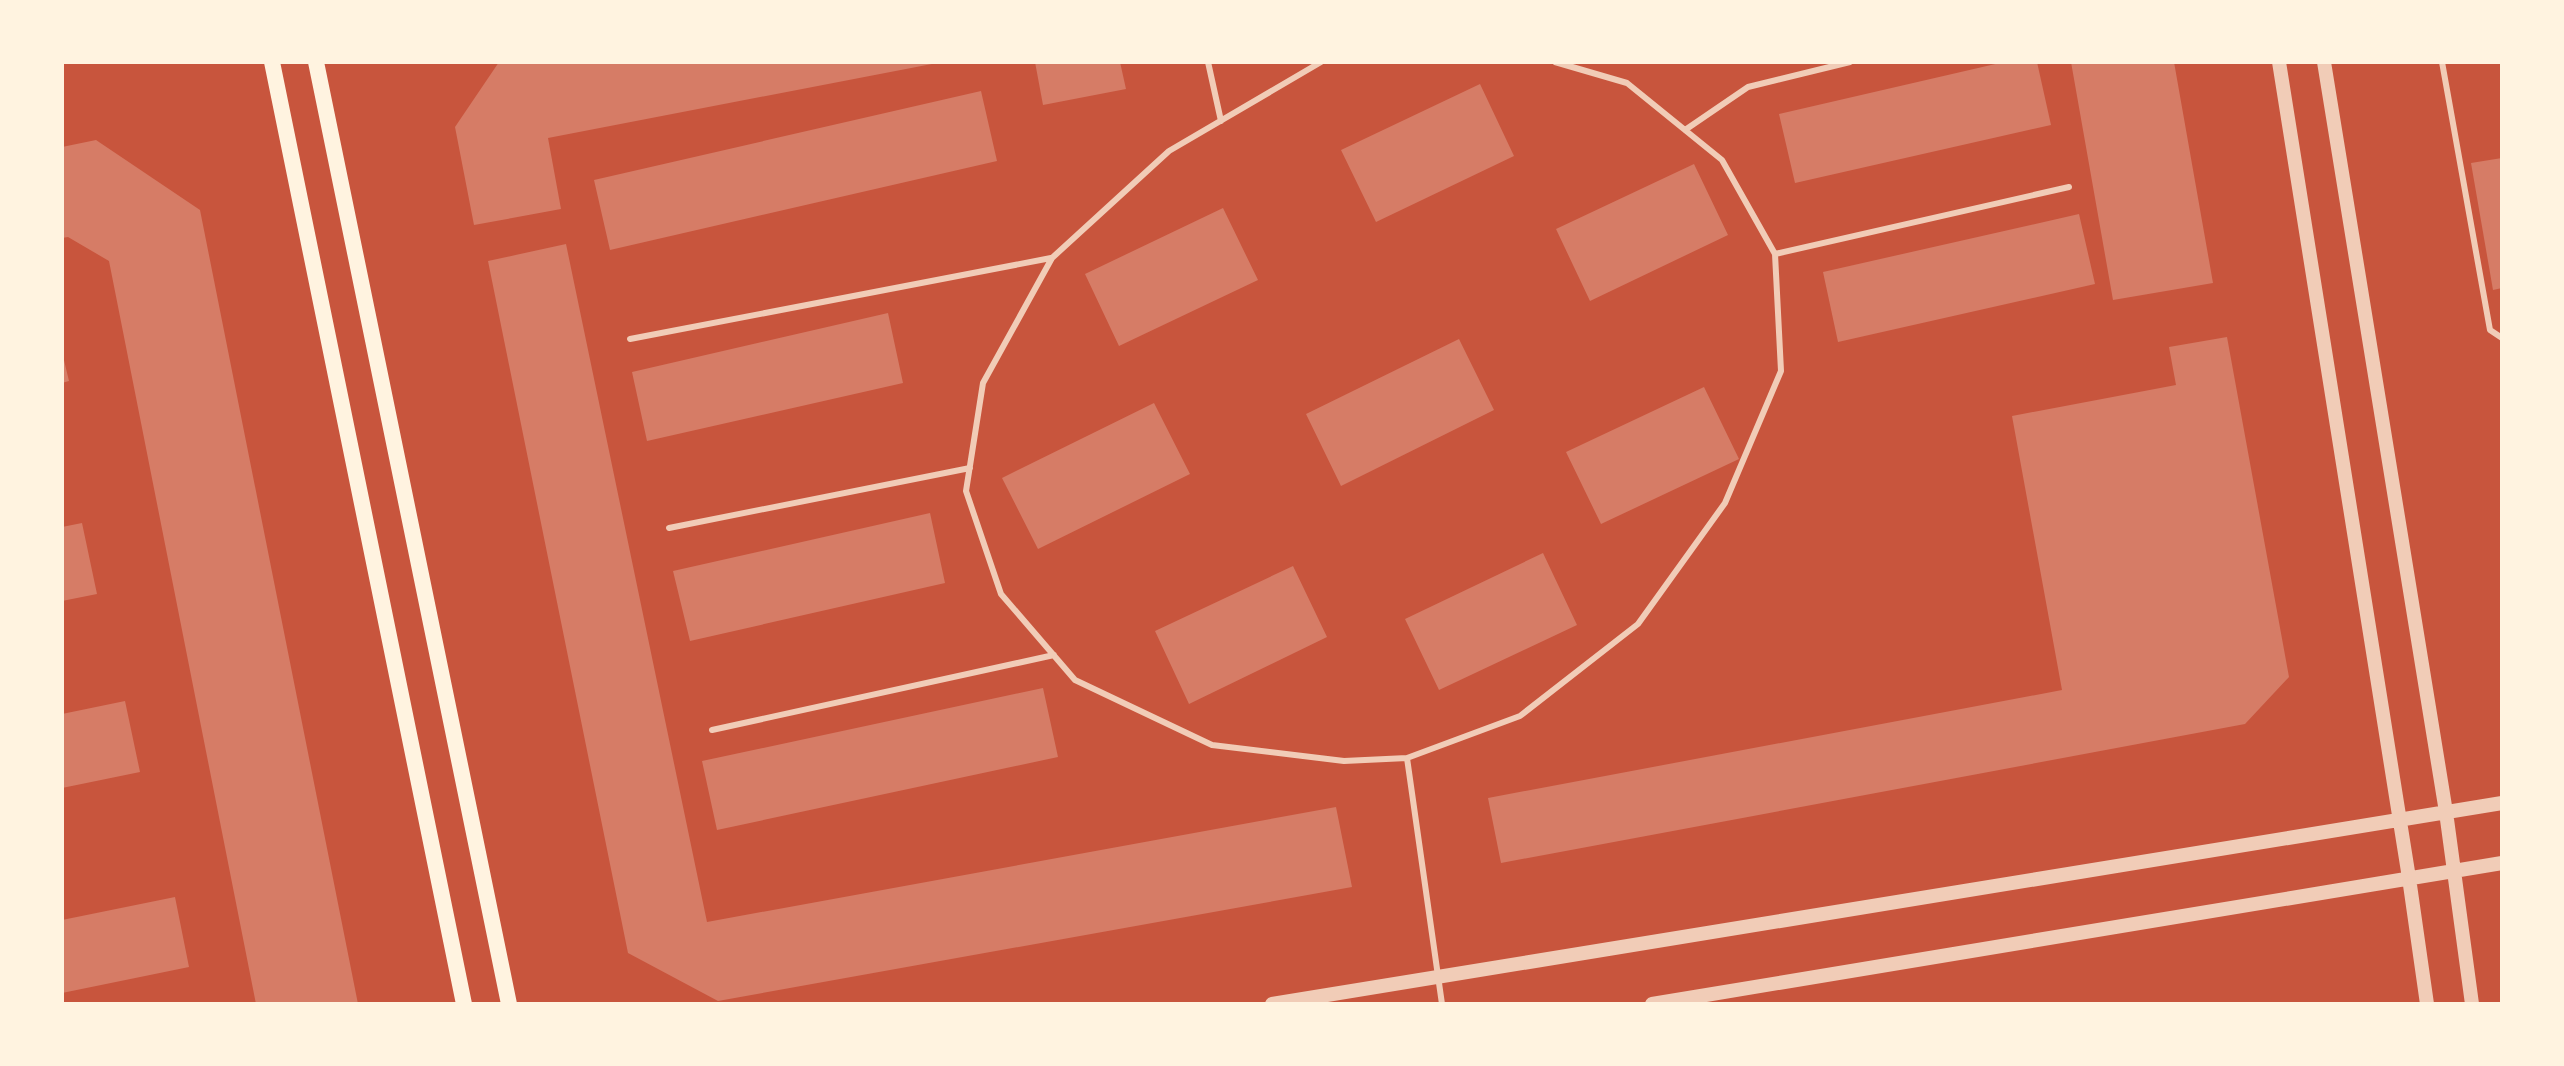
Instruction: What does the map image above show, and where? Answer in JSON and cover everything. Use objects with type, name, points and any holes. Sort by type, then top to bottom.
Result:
[{"type":"main road","points":[[272,62],[464,1004]]},
{"type":"main road","points":[[316,62],[509,1004]]},
{"type":"street","points":[[2279,62],[2427,1004]]},
{"type":"street","points":[[2324,62],[2446,812],[2472,1004]]},
{"type":"street","points":[[1272,1004],[2502,803]]},
{"type":"street","points":[[1652,1004],[2502,863]]},
{"type":"lane","points":[[1208,62],[1221,121]]},
{"type":"lane","points":[[1321,62],[1169,151],[1052,258],[983,383],[966,491],[1001,594],[1075,680],[1212,745],[1344,761],[1407,758],[1520,716],[1638,624],[1725,503],[1781,371],[1775,254],[1722,160],[1627,83],[1555,62]]},
{"type":"lane","points":[[1685,130],[1748,87],[1850,62]]},
{"type":"lane","points":[[2442,62],[2490,330],[2502,338]]},
{"type":"lane","points":[[1775,254],[2069,187]]},
{"type":"lane","points":[[630,339],[1052,258]]},
{"type":"lane","points":[[669,528],[970,468]]},
{"type":"lane","points":[[712,730],[1054,655]]},
{"type":"lane","points":[[1407,758],[1442,1004]]},
{"type":"building","points":[[499,62],[937,63],[548,138],[561,209],[474,225],[455,127]]},
{"type":"building","points":[[1035,62],[1120,62],[1126,89],[1043,105]]},
{"type":"building","points":[[2004,62],[2037,62],[2051,125],[1795,183],[1779,114]]},
{"type":"building","points":[[2071,62],[2174,62],[2213,283],[2113,300]]},
{"type":"building","points":[[1480,84],[1514,156],[1376,222],[1341,150]]},
{"type":"building","points":[[981,91],[997,161],[610,250],[594,180]]},
{"type":"building","points":[[96,140],[200,210],[358,1004],[256,1004],[109,261],[68,237],[62,238],[62,147]]},
{"type":"building","points":[[2502,158],[2502,288],[2493,290],[2471,163]]},
{"type":"building","points":[[1694,164],[1728,235],[1590,301],[1556,229]]},
{"type":"building","points":[[1223,208],[1258,280],[1119,346],[1085,274]]},
{"type":"building","points":[[2079,214],[2095,284],[1838,342],[1823,272]]},
{"type":"building","points":[[566,244],[707,922],[1336,807],[1352,887],[718,1001],[628,953],[488,261]]},
{"type":"building","points":[[888,313],[903,383],[647,441],[632,372]]},
{"type":"building","points":[[2227,337],[2289,677],[2245,724],[1501,863],[1488,798],[2062,690],[2012,416],[2176,385],[2169,347]]},
{"type":"building","points":[[1459,339],[1494,410],[1341,486],[1306,414]]},
{"type":"building","points":[[62,352],[69,381],[62,383]]},
{"type":"building","points":[[1704,387],[1739,459],[1601,524],[1566,452]]},
{"type":"building","points":[[1154,403],[1190,474],[1038,549],[1002,478]]},
{"type":"building","points":[[930,513],[945,583],[690,641],[673,571]]},
{"type":"building","points":[[82,523],[97,594],[62,601],[62,527]]},
{"type":"building","points":[[1543,553],[1577,625],[1439,690],[1405,619]]},
{"type":"building","points":[[1293,566],[1327,637],[1189,704],[1155,631]]},
{"type":"building","points":[[1043,688],[1058,757],[717,830],[702,761]]},
{"type":"building","points":[[125,701],[140,772],[62,788],[62,714]]},
{"type":"building","points":[[175,897],[189,967],[62,993],[62,920]]}]
